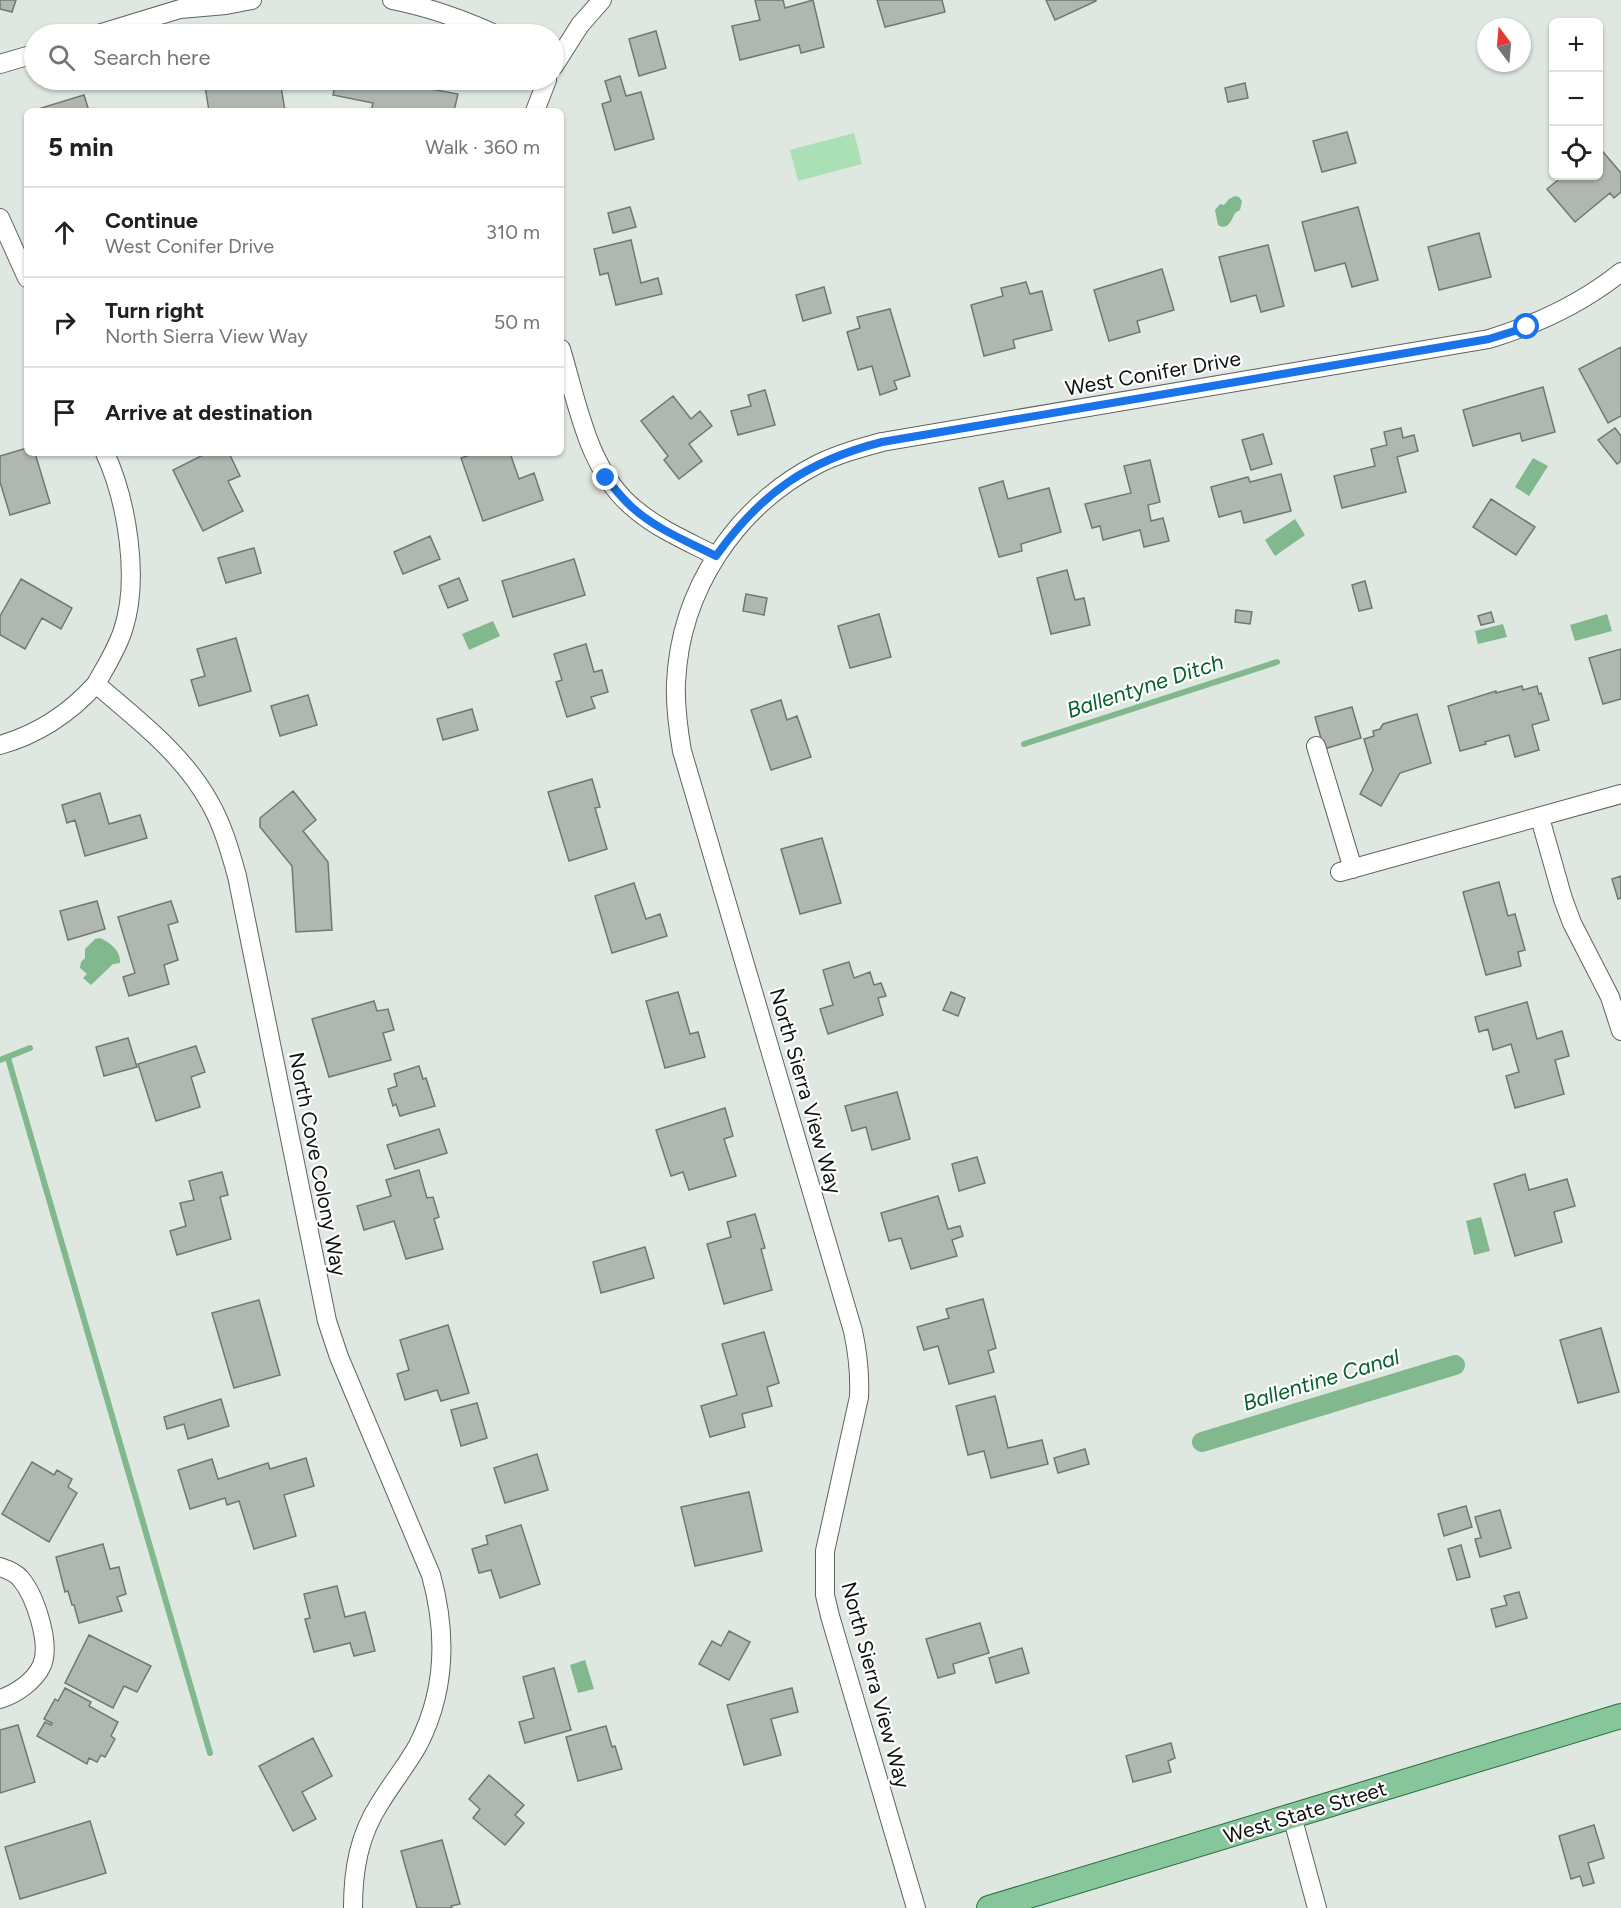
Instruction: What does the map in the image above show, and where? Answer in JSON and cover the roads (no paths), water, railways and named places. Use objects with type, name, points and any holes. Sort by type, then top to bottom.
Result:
[{"type":"main road","name":"West State Street","points":[[989,1908],[1621,1716]]},
{"type":"street","points":[[131,24],[180,9],[252,0]]},
{"type":"street","points":[[392,0],[410,3],[472,24]]},
{"type":"street","points":[[564,48],[602,0]]},
{"type":"street","points":[[0,64],[24,57]]},
{"type":"street","points":[[537,108],[543,90]]},
{"type":"street","points":[[0,218],[24,271]]},
{"type":"street","name":"West Conifer Drive","points":[[716,556],[747,517],[780,487],[819,464],[860,448],[906,438],[1489,339],[1527,327],[1568,309],[1621,272]]},
{"type":"street","points":[[564,359],[595,458],[619,495],[652,522],[716,556]]},
{"type":"street","points":[[0,745],[32,734],[72,708],[96,684],[115,651],[124,628],[131,581],[123,506],[118,484],[106,456]]},
{"type":"street","name":"North Sierra View Way","points":[[716,556],[696,596],[682,639],[676,683],[678,728],[682,751],[858,1353],[859,1397],[825,1551],[825,1595],[916,1908]]},
{"type":"street","name":"North Cove Colony Way","points":[[96,684],[154,734],[182,763],[207,798],[222,828],[237,876],[327,1321],[339,1357],[431,1575],[438,1599],[443,1651],[435,1701],[417,1746],[378,1805],[367,1827],[358,1850],[353,1880],[353,1908]]},
{"type":"street","points":[[1316,746],[1346,871],[1621,794]]},
{"type":"street","points":[[1540,818],[1572,923],[1610,997],[1621,1031]]},
{"type":"street","points":[[0,1699],[12,1695],[32,1679],[42,1664],[44,1642],[32,1595],[18,1576],[1,1567]]},
{"type":"street","points":[[1292,1816],[1317,1908]]},
{"type":"waterway","name":"Ballentyne Ditch","points":[[1024,744],[1277,662]]},
{"type":"waterway","name":"Ballentyne Ditch","points":[[0,1060],[30,1048]]},
{"type":"waterway","points":[[8,1058],[210,1753]]},
{"type":"waterway","name":"Ballentine Canal","points":[[1202,1442],[1455,1365]]}]
